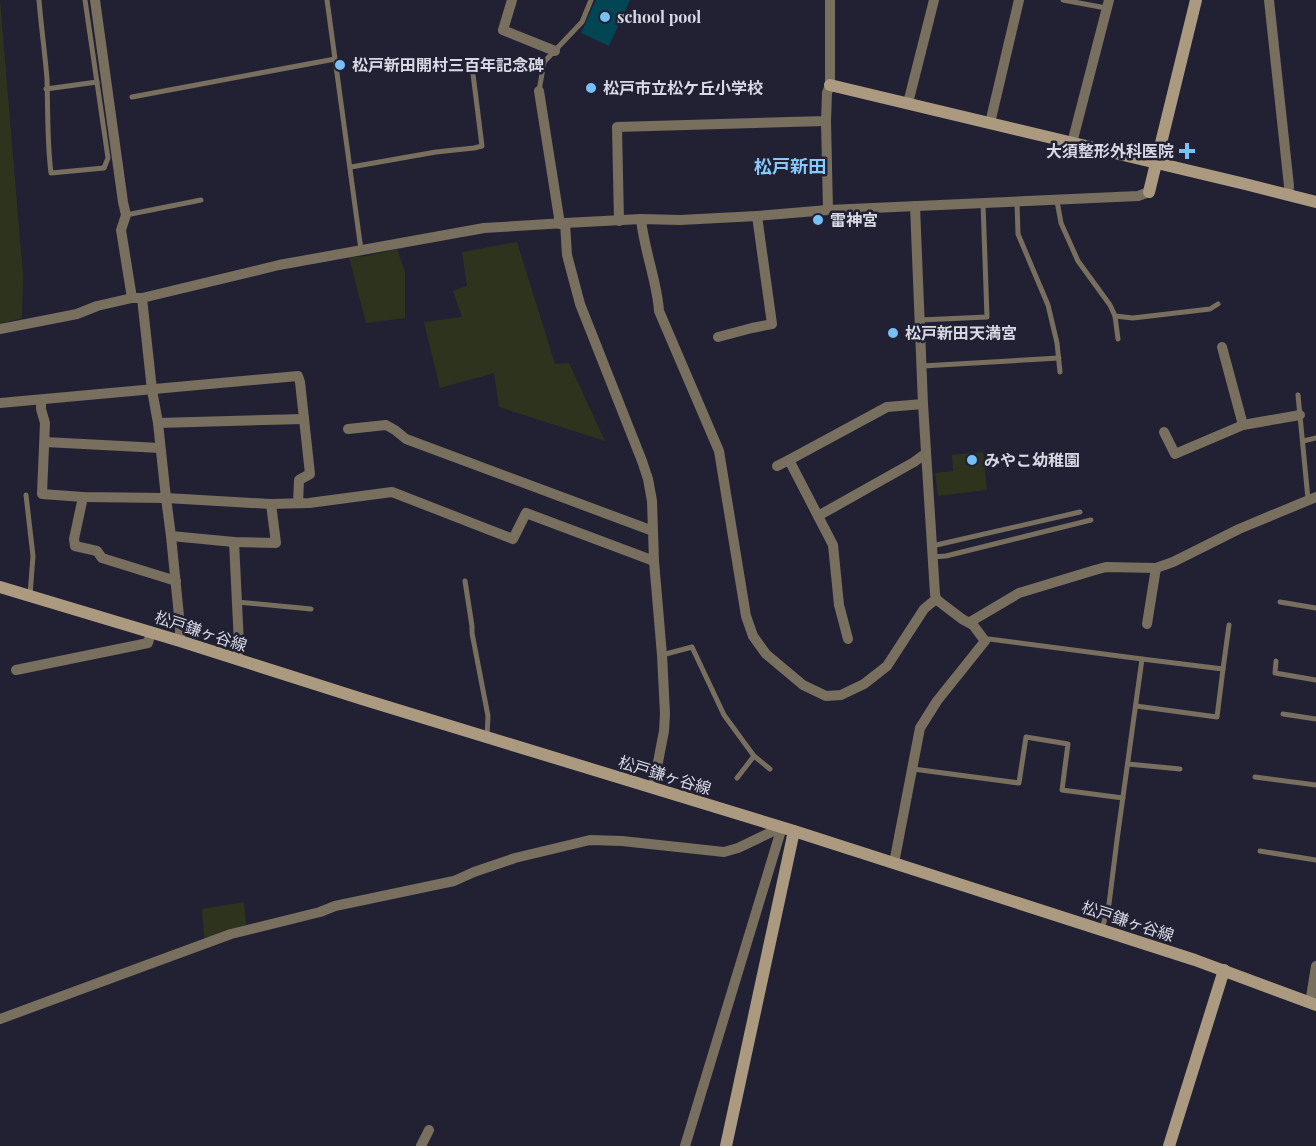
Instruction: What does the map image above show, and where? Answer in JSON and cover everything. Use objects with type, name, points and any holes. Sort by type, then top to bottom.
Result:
[{"type":"main road","points":[[1149,192],[1196,0]]},
{"type":"main road","points":[[830,85],[1316,202]]},
{"type":"main road","name":"松戸鎌ヶ谷線","points":[[0,587],[788,829],[1102,929],[1224,970],[1313,1004]]},
{"type":"main road","points":[[726,1146],[788,829]]},
{"type":"main road","points":[[1169,1146],[1224,970]]},
{"type":"street","points":[[95,0],[126,214],[121,230],[137,298],[158,423],[176,581],[180,641]]},
{"type":"street","points":[[513,0],[503,30],[555,51]]},
{"type":"street","points":[[828,210],[826,121],[827,93],[830,85],[830,0]]},
{"type":"street","points":[[908,104],[934,0]]},
{"type":"street","points":[[990,123],[1018,0]]},
{"type":"street","points":[[1269,0],[1289,186],[1288,195]]},
{"type":"street","points":[[1072,143],[1107,4]]},
{"type":"street","points":[[539,91],[567,255],[580,304],[648,479],[652,501],[652,531],[665,714],[664,732],[652,788]]},
{"type":"street","points":[[619,220],[617,127],[826,121]]},
{"type":"street","points":[[0,329],[77,314],[97,306],[279,265],[484,228],[1057,201],[1138,196],[1149,192]]},
{"type":"street","points":[[894,863],[920,728],[937,701],[986,641],[970,622],[962,619],[936,599],[923,404],[915,206]]},
{"type":"street","points":[[718,338],[772,324],[757,216]]},
{"type":"street","points":[[640,219],[659,311],[719,451],[743,601],[753,636],[771,659],[802,685],[826,696],[841,695],[864,684],[887,666],[924,609],[936,599]]},
{"type":"street","points":[[1222,347],[1243,425]]},
{"type":"street","points":[[0,403],[298,376],[310,474],[299,480],[298,503]]},
{"type":"street","points":[[41,400],[45,423],[42,494],[271,504],[392,492],[513,538],[526,513],[654,561]]},
{"type":"street","points":[[777,466],[887,407],[923,404]]},
{"type":"street","points":[[1164,432],[1175,454],[1243,425],[1300,415]]},
{"type":"street","points":[[158,423],[304,419]]},
{"type":"street","points":[[348,429],[386,425],[406,439],[652,531]]},
{"type":"street","points":[[45,442],[160,448]]},
{"type":"street","points":[[818,516],[926,454]]},
{"type":"street","points":[[789,460],[833,545],[839,605],[848,639]]},
{"type":"street","points":[[83,497],[74,539],[75,546],[97,551],[102,558],[176,581]]},
{"type":"street","points":[[970,622],[1019,593],[1095,570],[1106,567],[1156,568],[1173,562],[1239,529],[1312,498]]},
{"type":"street","points":[[171,536],[276,543],[271,504]]},
{"type":"street","points":[[234,542],[239,644],[237,660]]},
{"type":"street","points":[[1147,624],[1156,568]]},
{"type":"street","points":[[16,670],[148,643],[151,632]]},
{"type":"street","points":[[0,1019],[231,934],[320,912],[335,906],[454,881],[525,855],[590,840],[622,841],[724,852],[788,829]]},
{"type":"street","points":[[685,1146],[788,829]]},
{"type":"street","points":[[1313,1004],[1316,966]]},
{"type":"street","points":[[421,1146],[429,1130]]},
{"type":"lane","points":[[39,0],[47,80],[49,125],[47,137],[51,173],[104,168],[108,158],[85,0]]},
{"type":"lane","points":[[327,0],[361,250]]},
{"type":"lane","points":[[539,91],[544,62],[582,22],[591,0]]},
{"type":"lane","points":[[1063,0],[1107,4]]},
{"type":"lane","points":[[132,96],[335,59]]},
{"type":"lane","points":[[351,167],[482,146],[473,74]]},
{"type":"lane","points":[[46,89],[97,82]]},
{"type":"lane","points":[[126,214],[201,200]]},
{"type":"lane","points":[[1057,201],[1061,223],[1078,261],[1110,305],[1118,339]]},
{"type":"lane","points":[[1017,202],[1018,234],[1048,305],[1058,343],[1060,372]]},
{"type":"lane","points":[[920,320],[987,318],[983,203]]},
{"type":"lane","points":[[1114,316],[1133,318],[1165,311],[1210,309],[1218,304]]},
{"type":"lane","points":[[922,366],[1059,358]]},
{"type":"lane","points":[[1298,395],[1312,498]]},
{"type":"lane","points":[[1303,441],[1316,438]]},
{"type":"lane","points":[[26,495],[33,556],[30,596]]},
{"type":"lane","points":[[932,546],[1080,512]]},
{"type":"lane","points":[[932,557],[946,556],[1090,520]]},
{"type":"lane","points":[[465,581],[472,633],[488,716],[487,737]]},
{"type":"lane","points":[[237,602],[311,609]]},
{"type":"lane","points":[[1280,602],[1316,608]]},
{"type":"lane","points":[[1136,706],[1217,717],[1230,625]]},
{"type":"lane","points":[[986,641],[989,639],[1223,669]]},
{"type":"lane","points":[[662,655],[692,647],[724,715],[754,756],[770,769]]},
{"type":"lane","points":[[1102,929],[1109,904],[1142,659]]},
{"type":"lane","points":[[1276,661],[1275,673],[1316,680]]},
{"type":"lane","points":[[1283,714],[1316,719]]},
{"type":"lane","points":[[913,769],[1019,783],[1026,737],[1068,744],[1062,790],[1123,798]]},
{"type":"lane","points":[[737,778],[754,756]]},
{"type":"lane","points":[[1128,764],[1180,770]]},
{"type":"lane","points":[[1255,777],[1316,785]]},
{"type":"lane","points":[[1260,851],[1316,860]]},
{"type":"shaded area","points":[[0,0],[23,275],[22,318],[0,324]]},
{"type":"shaded area","name":"school pool","points":[[596,0],[630,0],[609,46],[581,33]]},
{"type":"shaded area","points":[[517,242],[555,364],[569,363],[605,441],[499,407],[494,373],[440,388],[424,322],[462,317],[453,291],[467,286],[462,252]]},
{"type":"shaded area","points":[[397,249],[405,272],[405,318],[366,323],[349,257],[366,256]]},
{"type":"shaded area","points":[[983,452],[987,490],[938,496],[935,473],[953,471],[952,455]]},
{"type":"shaded area","points":[[244,902],[246,925],[204,939],[202,909]]},
{"type":"place","name":"school pool","points":[[605,17]]},
{"type":"place","name":"松戸新田開村三百年記念碑","points":[[340,65]]},
{"type":"place","name":"松戸市立松ケ丘小学校","points":[[591,88]]},
{"type":"place","name":"大須整形外科医院","points":[[1187,151]]},
{"type":"place","name":"雷神宮","points":[[818,220]]},
{"type":"place","name":"松戸新田天満宮","points":[[893,333]]},
{"type":"place","name":"みやこ幼稚園","points":[[972,460]]},
{"type":"district","name":"松戸新田","points":[[790,167]]}]
